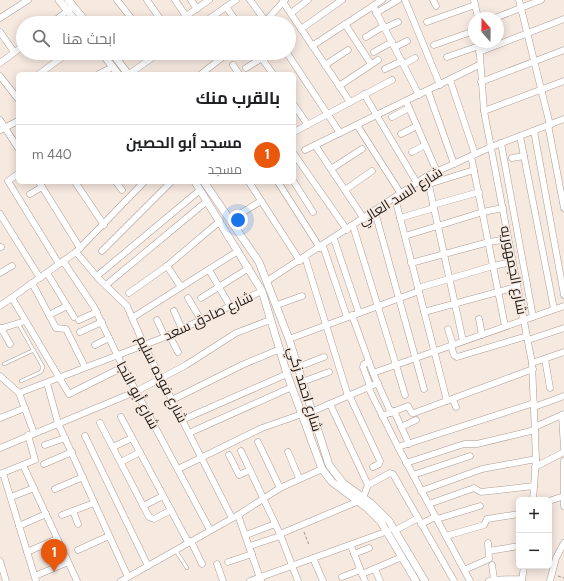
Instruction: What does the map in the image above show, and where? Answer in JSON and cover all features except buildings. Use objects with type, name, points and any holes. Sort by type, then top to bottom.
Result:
[{"type":"street","points":[[59,0],[72,16]]},
{"type":"street","points":[[117,0],[130,16]]},
{"type":"street","points":[[147,0],[158,16]]},
{"type":"street","points":[[175,0],[186,16],[209,0]]},
{"type":"street","points":[[191,0],[197,8]]},
{"type":"street","points":[[213,16],[236,0]]},
{"type":"street","points":[[250,0],[261,16]]},
{"type":"street","points":[[291,13],[308,0]]},
{"type":"street","points":[[301,29],[342,0]]},
{"type":"street","points":[[312,46],[382,0]]},
{"type":"street","points":[[376,13],[398,0]]},
{"type":"street","points":[[405,0],[440,84]]},
{"type":"street","points":[[519,0],[549,125],[564,208]]},
{"type":"street","points":[[504,15],[541,0]]},
{"type":"street","points":[[0,18],[25,1]]},
{"type":"street","points":[[270,16],[284,1],[293,16]]},
{"type":"street","points":[[61,16],[68,11],[71,3]]},
{"type":"street","points":[[71,3],[81,16]]},
{"type":"street","points":[[427,22],[474,3]]},
{"type":"street","points":[[373,6],[394,44],[419,95]]},
{"type":"street","points":[[226,7],[233,16]]},
{"type":"street","points":[[504,40],[528,33],[564,19]]},
{"type":"street","points":[[296,21],[350,102]]},
{"type":"street","points":[[366,37],[384,27],[398,22]]},
{"type":"street","points":[[346,24],[371,64]]},
{"type":"street","points":[[0,32],[14,52],[0,63]]},
{"type":"street","points":[[434,45],[468,33]]},
{"type":"street","points":[[374,52],[394,44],[407,41]]},
{"type":"street","points":[[447,57],[476,48]]},
{"type":"street","name":"شارع الجمهوريه","points":[[479,48],[479,65],[484,111],[503,208],[516,288],[533,366],[536,459],[533,497]]},
{"type":"street","points":[[325,65],[348,50]]},
{"type":"street","points":[[481,82],[564,50]]},
{"type":"street","points":[[385,69],[415,58]]},
{"type":"street","points":[[42,72],[58,60]]},
{"type":"street","points":[[108,60],[117,72]]},
{"type":"street","points":[[117,60],[126,72]]},
{"type":"street","points":[[131,72],[149,60]]},
{"type":"street","points":[[204,72],[219,60]]},
{"type":"street","points":[[246,68],[255,60]]},
{"type":"street","points":[[263,60],[272,72]]},
{"type":"street","points":[[292,60],[340,133]]},
{"type":"street","points":[[339,86],[378,60]]},
{"type":"street","points":[[305,150],[479,65]]},
{"type":"street","points":[[233,66],[238,72]]},
{"type":"street","points":[[103,72],[113,67]]},
{"type":"street","points":[[0,76],[16,96]]},
{"type":"street","points":[[296,131],[392,80]]},
{"type":"street","points":[[450,80],[473,155],[474,170],[506,326]]},
{"type":"street","points":[[484,111],[564,80]]},
{"type":"street","points":[[428,90],[454,164]]},
{"type":"street","points":[[364,94],[417,183]]},
{"type":"street","points":[[406,101],[437,172]]},
{"type":"street","points":[[296,108],[308,125]]},
{"type":"street","points":[[392,117],[409,108]]},
{"type":"street","name":"شارع السد العالي","points":[[267,281],[354,226],[427,176],[491,147],[564,119]]},
{"type":"street","points":[[0,120],[3,128],[16,145]]},
{"type":"street","points":[[3,128],[16,122]]},
{"type":"street","points":[[357,125],[401,194]]},
{"type":"street","points":[[401,134],[417,126]]},
{"type":"street","points":[[534,131],[564,295]]},
{"type":"street","points":[[520,136],[554,309]]},
{"type":"street","points":[[501,143],[533,317]]},
{"type":"street","points":[[315,145],[364,219]]},
{"type":"street","points":[[412,152],[426,145]]},
{"type":"street","points":[[331,168],[362,149]]},
{"type":"street","points":[[512,158],[524,156]]},
{"type":"street","points":[[296,157],[347,230]]},
{"type":"street","points":[[429,184],[474,170]]},
{"type":"street","points":[[345,190],[372,171]]},
{"type":"street","name":"شارع أبو النجا","points":[[16,175],[8,180],[61,262],[85,292],[102,322],[123,367],[210,530]]},
{"type":"street","points":[[427,176],[463,341]]},
{"type":"street","points":[[30,194],[41,184]]},
{"type":"street","name":"شارع فوده سليم","points":[[41,184],[78,250],[97,276],[124,302],[201,458],[246,535],[261,579]]},
{"type":"street","points":[[76,184],[104,225]]},
{"type":"street","points":[[118,184],[122,190]]},
{"type":"street","points":[[0,306],[78,250],[104,225],[142,184]]},
{"type":"street","points":[[102,251],[168,184]]},
{"type":"street","name":"شارع احمد زكي","points":[[196,184],[262,291],[287,374],[322,468],[332,482],[381,512],[396,530],[425,581]]},
{"type":"street","name":"شارع احمد زكي","points":[[205,184],[258,262],[267,281],[289,339],[329,465],[337,477],[388,531],[413,580]]},
{"type":"street","points":[[250,184],[302,259],[326,325],[349,396],[380,461],[379,464],[373,467]]},
{"type":"street","points":[[279,184],[321,247],[353,315]]},
{"type":"street","points":[[295,184],[313,212]]},
{"type":"street","points":[[97,276],[200,190]]},
{"type":"street","points":[[400,218],[479,192]]},
{"type":"street","points":[[290,200],[301,193]]},
{"type":"street","points":[[395,198],[434,352],[450,400],[456,407]]},
{"type":"street","points":[[106,285],[207,201]]},
{"type":"street","points":[[230,220],[261,201]]},
{"type":"street","points":[[405,236],[483,212],[503,208]]},
{"type":"street","points":[[374,212],[417,358],[424,389]]},
{"type":"street","points":[[0,215],[40,278]]},
{"type":"street","points":[[129,293],[167,266],[220,221]]},
{"type":"street","points":[[354,226],[405,395]]},
{"type":"street","points":[[334,239],[353,315],[373,373],[409,444]]},
{"type":"street","points":[[412,263],[489,242],[508,239]]},
{"type":"street","points":[[132,318],[238,251]]},
{"type":"street","points":[[289,339],[418,290],[493,266],[512,262]]},
{"type":"street","points":[[0,273],[12,266]]},
{"type":"street","points":[[167,266],[181,287]]},
{"type":"street","points":[[201,298],[249,268]]},
{"type":"street","points":[[209,270],[230,306]]},
{"type":"street","points":[[46,273],[76,318],[96,312]]},
{"type":"street","points":[[32,284],[56,328],[66,329],[85,367]]},
{"type":"street","points":[[424,312],[516,288]]},
{"type":"street","name":"شارع صادق سعد","points":[[19,393],[167,336],[262,291]]},
{"type":"street","points":[[277,305],[302,296]]},
{"type":"street","points":[[12,298],[69,394],[123,367]]},
{"type":"street","points":[[188,298],[201,320]]},
{"type":"street","points":[[49,315],[67,306]]},
{"type":"street","points":[[373,373],[564,306]]},
{"type":"street","points":[[174,311],[182,329]]},
{"type":"street","points":[[479,319],[482,335]]},
{"type":"street","points":[[10,344],[1,328],[25,320]]},
{"type":"street","points":[[157,320],[178,352]]},
{"type":"street","points":[[0,448],[161,379],[236,333],[270,320]]},
{"type":"street","points":[[80,332],[102,322]]},
{"type":"street","points":[[448,329],[454,355],[458,357],[564,328]]},
{"type":"street","points":[[96,345],[110,338]]},
{"type":"street","points":[[172,400],[242,365],[280,349]]},
{"type":"street","points":[[382,416],[406,406],[408,406],[412,413],[414,413],[450,400],[564,352]]},
{"type":"street","points":[[298,367],[324,357]]},
{"type":"street","points":[[545,359],[550,388]]},
{"type":"street","points":[[369,362],[364,364],[363,367],[369,387],[382,416],[470,581]]},
{"type":"street","points":[[302,382],[329,372]]},
{"type":"street","points":[[182,420],[287,374]]},
{"type":"street","points":[[0,376],[3,384],[19,393],[26,408],[36,458],[34,461],[2,473],[11,497],[35,579],[68,562]]},
{"type":"street","points":[[47,383],[58,423],[128,577]]},
{"type":"street","points":[[312,412],[378,383]]},
{"type":"street","points":[[188,432],[292,387]]},
{"type":"street","points":[[398,447],[564,396]]},
{"type":"street","points":[[330,404],[368,485]]},
{"type":"street","points":[[0,418],[26,408]]},
{"type":"street","points":[[178,469],[262,428],[302,414]]},
{"type":"street","points":[[406,463],[464,444],[477,444],[535,428],[563,415],[564,448]]},
{"type":"street","points":[[121,417],[163,496],[202,564]]},
{"type":"street","points":[[401,427],[416,420]]},
{"type":"street","points":[[100,423],[114,447],[149,517],[152,519],[171,510]]},
{"type":"street","points":[[85,436],[148,566]]},
{"type":"street","points":[[45,445],[65,438]]},
{"type":"street","points":[[114,447],[132,438]]},
{"type":"street","points":[[258,442],[280,488]]},
{"type":"street","points":[[241,451],[264,498],[298,581]]},
{"type":"street","points":[[44,464],[72,452]]},
{"type":"street","points":[[121,462],[140,452]]},
{"type":"street","points":[[288,452],[299,478]]},
{"type":"street","points":[[535,467],[564,452]]},
{"type":"street","points":[[229,455],[240,475],[250,470]]},
{"type":"street","points":[[413,475],[470,456]]},
{"type":"street","points":[[421,491],[482,469],[536,459]]},
{"type":"street","points":[[564,461],[564,506]]},
{"type":"street","points":[[235,468],[246,462]]},
{"type":"street","points":[[23,465],[77,581]]},
{"type":"street","points":[[121,581],[235,516],[280,488],[322,468]]},
{"type":"street","points":[[250,546],[280,535],[358,498],[368,485],[392,473],[453,581]]},
{"type":"street","points":[[55,489],[83,477]]},
{"type":"street","points":[[428,504],[474,488],[481,492],[534,486]]},
{"type":"street","points":[[11,497],[34,488]]},
{"type":"street","points":[[143,506],[163,496]]},
{"type":"street","points":[[552,500],[564,496]]},
{"type":"street","points":[[62,515],[94,503]]},
{"type":"street","points":[[396,530],[420,521],[480,506]]},
{"type":"street","points":[[73,511],[78,524]]},
{"type":"street","points":[[19,526],[46,514]]},
{"type":"street","points":[[446,536],[484,525],[487,519],[516,514]]},
{"type":"street","points":[[246,535],[275,524]]},
{"type":"street","points":[[250,581],[261,579],[313,558],[351,546],[388,531]]},
{"type":"street","points":[[78,550],[109,536]]},
{"type":"street","points":[[27,552],[57,539]]},
{"type":"street","points":[[464,570],[490,559],[488,543]]},
{"type":"street","points":[[550,581],[556,558],[564,543]]},
{"type":"street","points":[[351,546],[363,576]]},
{"type":"street","points":[[489,551],[516,546]]},
{"type":"street","points":[[354,554],[369,548]]},
{"type":"street","points":[[228,562],[252,554]]},
{"type":"street","points":[[356,581],[375,569],[402,557]]},
{"type":"street","points":[[313,558],[323,581]]},
{"type":"street","points":[[0,561],[4,580]]},
{"type":"street","points":[[217,564],[223,581]]},
{"type":"street","points":[[492,565],[492,580],[522,580],[524,569]]},
{"type":"street","points":[[375,569],[380,581]]},
{"type":"street","points":[[342,577],[363,576]]},
{"type":"lane","points":[[18,323],[34,350],[43,370],[21,381]]},
{"type":"lane","points":[[4,364],[34,350]]},
{"type":"lane","points":[[176,550],[186,568]]},
{"type":"path","points":[[302,525],[309,544]]},
{"type":"place","name":"مسجد أبو الحصين","points":[[54,572]]}]
